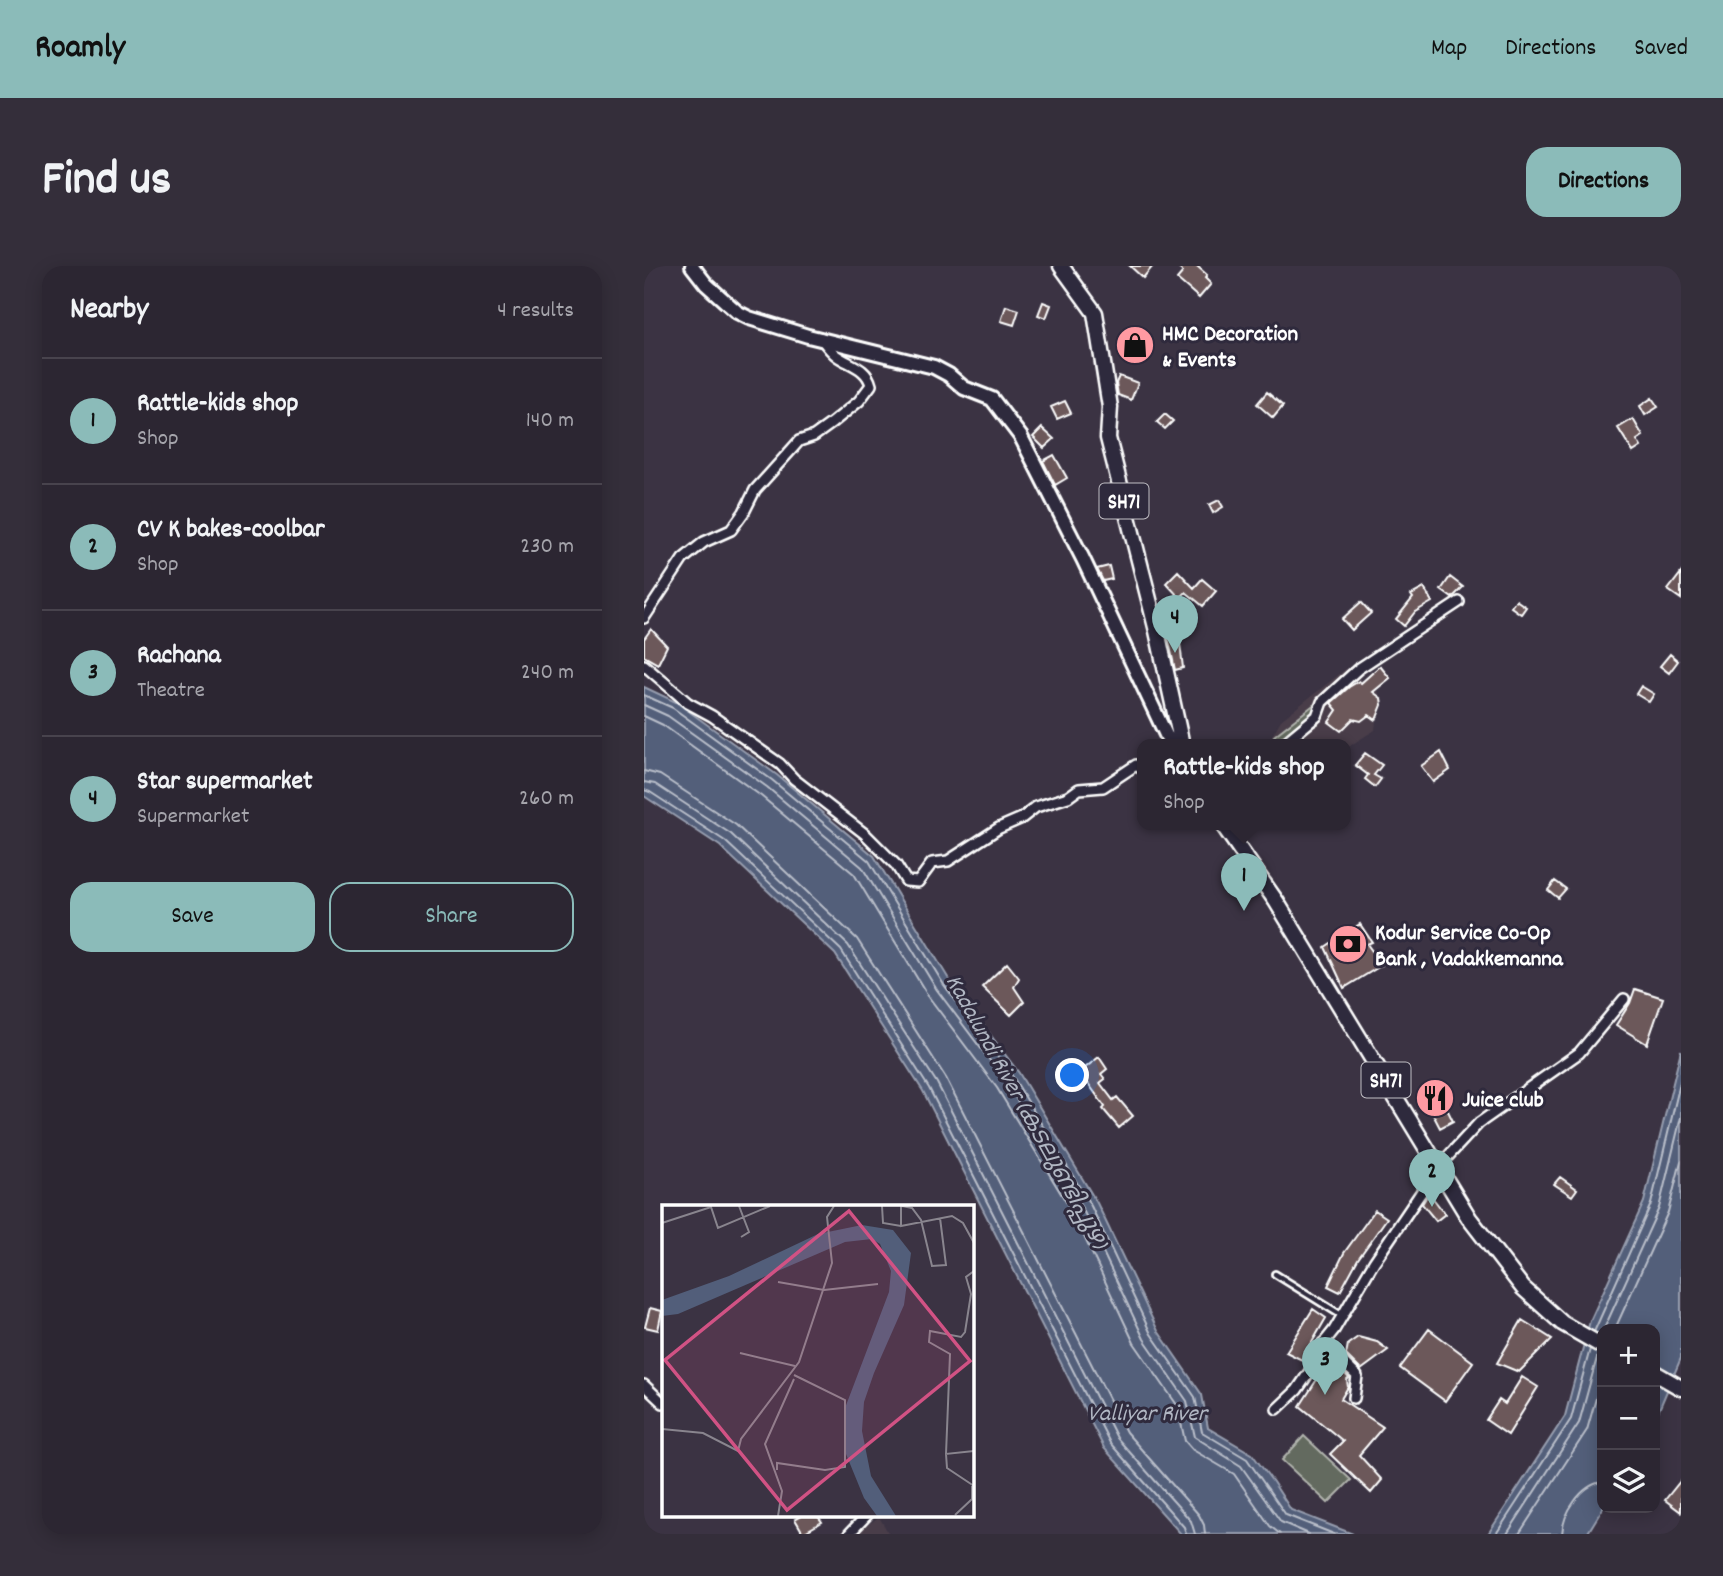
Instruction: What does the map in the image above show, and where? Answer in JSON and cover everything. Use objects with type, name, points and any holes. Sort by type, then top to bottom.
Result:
[{"type":"main road","points":[[692,266],[706,284],[737,312],[750,318],[934,366],[964,388],[992,399],[1021,437],[1083,559],[1167,737],[1171,739]]},
{"type":"main road","name":"SH71","points":[[1061,266],[1095,313],[1110,407],[1108,438],[1157,631],[1181,739]]},
{"type":"main road","name":"SH71","points":[[1226,830],[1276,901],[1469,1218],[1524,1289],[1562,1323],[1597,1343]]},
{"type":"main road","points":[[1660,1376],[1681,1388]]},
{"type":"street","points":[[644,618],[683,559],[704,542],[730,530],[744,512],[755,490],[799,441],[814,436],[832,423],[859,401],[871,385],[869,377],[854,364],[839,357],[821,338]]},
{"type":"street","points":[[1289,739],[1317,716],[1322,702],[1359,669],[1459,602]]},
{"type":"street","points":[[644,666],[688,703],[712,716],[779,764],[794,779],[865,834],[896,865],[906,881],[918,882],[932,863],[948,861],[1036,807],[1068,797],[1079,789],[1103,787],[1137,766]]},
{"type":"street","points":[[1277,1409],[1297,1390],[1310,1371],[1318,1350],[1335,1330],[1374,1262],[1439,1166],[1479,1123],[1579,1053],[1624,999]]},
{"type":"street","points":[[1323,1343],[1357,1376],[1354,1398]]},
{"type":"street","points":[[644,1385],[662,1402]]},
{"type":"street","points":[[849,1534],[866,1516]]},
{"type":"lane","points":[[1275,1274],[1342,1316]]},
{"type":"shaded area","points":[[1346,669],[1379,692],[1375,730],[1351,745],[1351,739],[1270,739],[1281,720]]},
{"type":"shaded area","points":[[1316,703],[1324,712],[1318,724],[1288,739],[1277,739],[1274,736]]},
{"type":"shaded area","points":[[1304,1436],[1351,1480],[1328,1503],[1282,1460]]},
{"type":"shaded area","points":[[879,1517],[889,1534],[855,1534]]},
{"type":"water","name":"Valliyar River","points":[[644,687],[676,702],[777,775],[874,856],[950,981],[1019,1073],[1097,1203],[1158,1331],[1202,1395],[1208,1428],[1252,1454],[1291,1510],[1353,1534],[1181,1534],[1104,1448],[923,1091],[835,954],[720,846],[644,796]]},
{"type":"water","points":[[1681,1050],[1681,1358],[1660,1407],[1660,1324],[1597,1324],[1597,1513],[1600,1513],[1587,1534],[1488,1534],[1565,1416],[1590,1321],[1644,1202]]},
{"type":"building","points":[[1130,266],[1153,266],[1143,278]]},
{"type":"building","points":[[1176,266],[1197,266],[1207,275],[1205,278],[1211,284],[1199,298],[1177,279],[1183,272]]},
{"type":"building","points":[[1043,302],[1051,305],[1046,318],[1038,315]]},
{"type":"building","points":[[1006,306],[1019,310],[1014,325],[1001,321]]},
{"type":"building","points":[[1119,376],[1138,383],[1131,400],[1118,395],[1116,383]]},
{"type":"building","points":[[1267,392],[1283,406],[1273,418],[1257,404]]},
{"type":"building","points":[[1652,398],[1658,407],[1645,415],[1640,406]]},
{"type":"building","points":[[1065,401],[1071,413],[1057,419],[1051,407]]},
{"type":"building","points":[[1165,414],[1173,421],[1165,429],[1157,422]]},
{"type":"building","points":[[1633,419],[1643,436],[1637,440],[1641,447],[1633,452],[1618,428]]},
{"type":"building","points":[[1042,428],[1054,439],[1044,448],[1033,437]]},
{"type":"building","points":[[1054,455],[1067,478],[1055,485],[1043,461]]},
{"type":"building","points":[[1219,500],[1223,507],[1213,513],[1209,505]]},
{"type":"building","points":[[1109,566],[1112,579],[1103,581],[1097,569]]},
{"type":"building","points":[[1178,571],[1194,588],[1202,579],[1216,591],[1203,606],[1186,592],[1180,598],[1166,583]]},
{"type":"building","points":[[1681,573],[1681,599],[1668,590]]},
{"type":"building","points":[[1450,577],[1463,587],[1452,598],[1441,590]]},
{"type":"building","points":[[1424,588],[1432,602],[1415,612],[1404,626],[1396,619],[1413,598],[1411,595]]},
{"type":"building","points":[[1516,600],[1526,607],[1521,614],[1511,607]]},
{"type":"building","points":[[1361,602],[1371,613],[1352,630],[1342,619]]},
{"type":"building","points":[[651,629],[667,646],[658,664],[644,656],[644,639]]},
{"type":"building","points":[[1179,635],[1183,668],[1175,670],[1168,637]]},
{"type":"building","points":[[1670,654],[1678,661],[1669,673],[1660,666]]},
{"type":"building","points":[[1380,666],[1390,678],[1373,692],[1381,698],[1382,705],[1376,720],[1369,715],[1361,721],[1353,719],[1341,731],[1329,722],[1337,710],[1331,703],[1349,687],[1359,681],[1361,683]]},
{"type":"building","points":[[1641,686],[1654,694],[1649,702],[1636,694]]},
{"type":"building","points":[[1441,752],[1450,770],[1433,782],[1421,766]]},
{"type":"building","points":[[1365,753],[1382,765],[1374,775],[1381,779],[1375,787],[1365,779],[1368,775],[1355,765]]},
{"type":"building","points":[[1555,881],[1566,889],[1558,898],[1548,890]]},
{"type":"building","points":[[1360,924],[1372,942],[1367,944],[1382,965],[1344,988],[1325,947]]},
{"type":"building","points":[[1007,963],[1019,978],[1014,987],[1024,1002],[1011,1015],[982,987]]},
{"type":"building","points":[[1635,989],[1663,998],[1647,1044],[1616,1025],[1630,1003]]},
{"type":"building","points":[[1099,1057],[1107,1069],[1101,1074],[1105,1079],[1100,1083],[1113,1100],[1117,1097],[1133,1116],[1119,1128],[1103,1109],[1105,1107],[1080,1072]]},
{"type":"building","points":[[1438,1091],[1453,1121],[1440,1128],[1425,1099]]},
{"type":"building","points":[[1560,1177],[1577,1189],[1572,1196],[1554,1184]]},
{"type":"building","points":[[1429,1193],[1445,1214],[1436,1221],[1422,1204]]},
{"type":"building","points":[[1375,1210],[1387,1218],[1358,1259],[1340,1292],[1328,1286],[1344,1253]]},
{"type":"building","points":[[650,1308],[662,1311],[658,1330],[645,1327]]},
{"type":"building","points":[[1313,1309],[1326,1318],[1302,1360],[1286,1352]]},
{"type":"building","points":[[1522,1320],[1552,1339],[1519,1372],[1497,1363]]},
{"type":"building","points":[[1429,1329],[1473,1362],[1445,1401],[1400,1368]]},
{"type":"building","points":[[1358,1337],[1377,1342],[1388,1350],[1361,1370],[1346,1355],[1348,1344]]},
{"type":"building","points":[[1330,1359],[1349,1378],[1348,1387],[1341,1399],[1383,1427],[1359,1455],[1382,1480],[1371,1493],[1330,1454],[1343,1441],[1300,1406]]},
{"type":"building","points":[[1522,1377],[1538,1387],[1508,1435],[1486,1420],[1499,1400],[1505,1404]]},
{"type":"building","points":[[1681,1480],[1681,1512],[1665,1500]]},
{"type":"building","points":[[800,1516],[818,1516],[822,1522],[803,1533],[795,1519]]},
{"type":"place","name":"HMC Decoration & Events","points":[[1135,345]]},
{"type":"place","name":"Star supermarket","points":[[1175,653]]},
{"type":"place","name":"Rattle-kids shop","points":[[1244,911]]},
{"type":"place","name":"Kodur Service Co-Op Bank , Vadakkemanna","points":[[1348,944]]},
{"type":"place","name":"Juice club","points":[[1435,1098]]},
{"type":"place","name":"CV K bakes-coolbar","points":[[1432,1207]]},
{"type":"place","name":"Rachana","points":[[1325,1395]]},
{"type":"water label","name":"Kadalundi River (കടലുണ്ടിപ്പുഴ)","points":[[1028,1111]]}]
